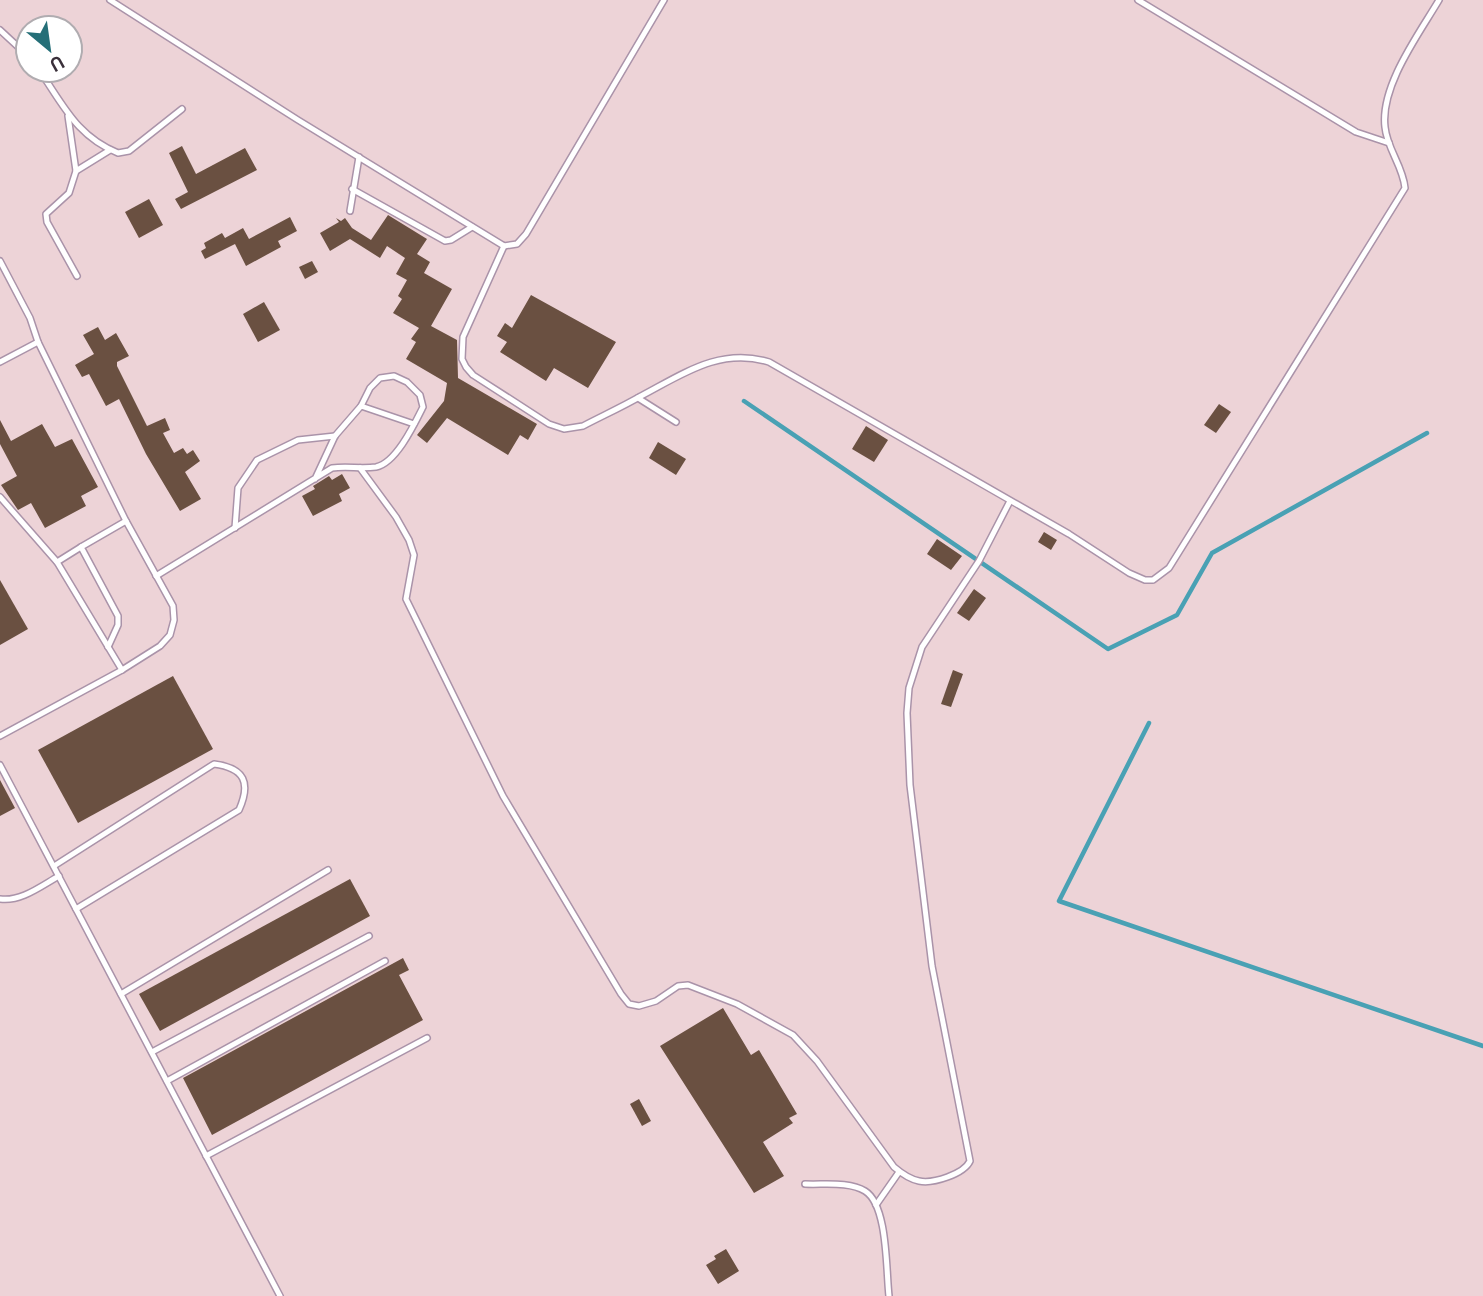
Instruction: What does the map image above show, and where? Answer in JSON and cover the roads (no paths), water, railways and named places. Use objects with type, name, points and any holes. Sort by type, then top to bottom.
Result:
[{"type":"lane","points":[[110,0],[504,246],[517,244],[526,234],[664,0]]},
{"type":"lane","points":[[1138,0],[1356,132],[1389,144]]},
{"type":"lane","points":[[504,246],[463,337],[462,359],[474,375],[550,424],[564,429],[583,426],[695,367],[728,358],[750,357],[769,362],[1069,534],[1129,573],[1145,580],[1153,580],[1169,568],[1405,188],[1404,177],[1389,144],[1384,112],[1404,58],[1439,0]]},
{"type":"lane","points":[[0,30],[14,43]]},
{"type":"lane","points":[[48,84],[68,116],[92,138],[118,153],[130,150],[181,109]]},
{"type":"lane","points":[[68,116],[76,171],[69,193],[46,214],[47,222],[77,276]]},
{"type":"lane","points":[[76,171],[110,150]]},
{"type":"lane","points":[[350,211],[359,157]]},
{"type":"lane","points":[[352,189],[445,241],[472,227]]},
{"type":"lane","points":[[0,261],[30,318],[38,342],[126,521],[173,606],[174,620],[170,635],[160,646],[122,670],[0,736]]},
{"type":"lane","points":[[0,362],[38,342]]},
{"type":"lane","points":[[156,576],[332,468],[380,466],[393,458],[423,407],[420,395],[394,376],[380,378],[335,436],[314,479]]},
{"type":"lane","points":[[638,398],[676,422]]},
{"type":"lane","points":[[360,406],[414,424]]},
{"type":"lane","points":[[235,528],[238,488],[257,460],[298,440],[335,436]]},
{"type":"lane","points":[[360,468],[396,517],[409,540],[414,555],[406,599],[503,796],[621,994],[629,1004],[639,1006],[656,1001],[678,986],[688,985],[737,1004],[793,1035],[817,1060],[899,1172],[921,1182],[962,1171],[970,1161],[932,966],[910,785],[907,713],[909,688],[922,647],[979,561],[1010,500]]},
{"type":"lane","points":[[0,497],[57,562],[122,670]]},
{"type":"lane","points":[[57,562],[126,521]]},
{"type":"lane","points":[[81,547],[118,616],[118,625],[108,647]]},
{"type":"lane","points":[[54,866],[215,764],[239,771],[246,784],[239,810],[76,909]]},
{"type":"lane","points":[[0,765],[280,1296]]},
{"type":"lane","points":[[121,994],[328,870]]},
{"type":"lane","points":[[0,899],[8,900],[24,895],[59,876]]},
{"type":"lane","points":[[152,1052],[369,936]]},
{"type":"lane","points":[[167,1081],[385,961]]},
{"type":"lane","points":[[206,1156],[427,1038]]},
{"type":"lane","points":[[876,1205],[899,1172]]},
{"type":"lane","points":[[805,1184],[850,1186],[866,1191],[881,1217],[889,1296]]},
{"type":"waterway","points":[[744,401],[1108,649],[1177,615],[1212,553],[1427,433]]},
{"type":"waterway","points":[[1149,723],[1059,901],[1483,1046]]}]
